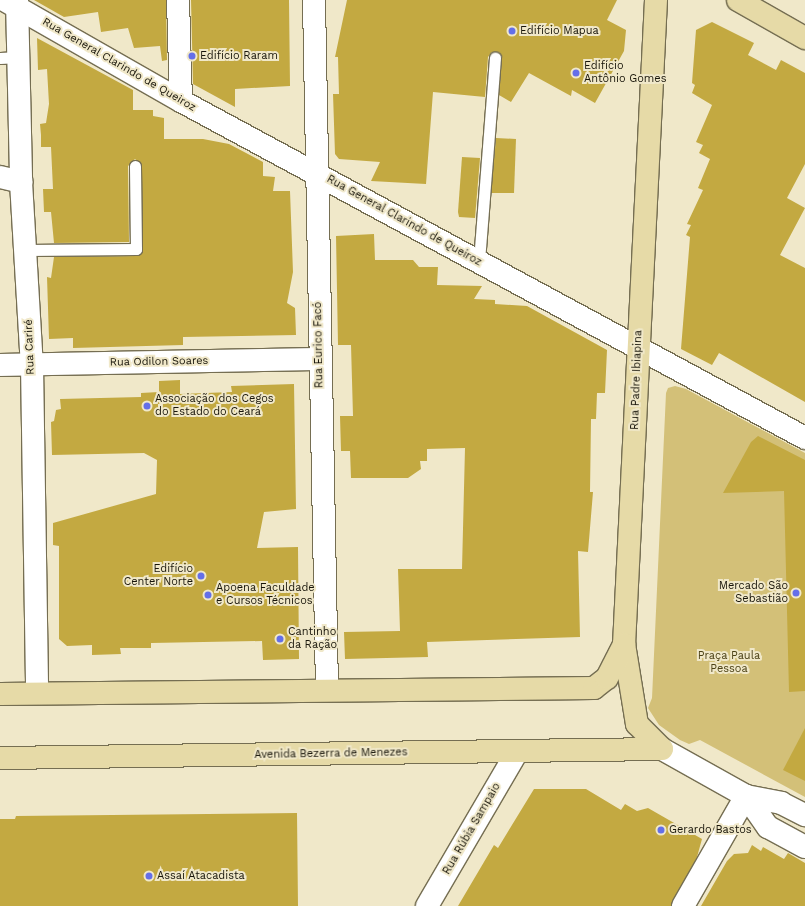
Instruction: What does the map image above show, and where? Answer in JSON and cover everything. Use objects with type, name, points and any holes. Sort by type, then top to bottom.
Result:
[{"type":"main road","name":"Rua Padre Ibiapina","points":[[656,0],[624,644],[638,724],[662,749]]},
{"type":"main road","points":[[738,0],[805,38]]},
{"type":"main road","points":[[0,694],[594,688],[607,678],[624,644]]},
{"type":"main road","name":"Avenida Bezerra de Menezes","points":[[0,758],[662,749]]},
{"type":"street","points":[[178,0],[181,101]]},
{"type":"street","name":"Rua Eurico Facó","points":[[314,0],[318,359],[327,690]]},
{"type":"street","name":"Rua General Clarindo de Queiroz","points":[[13,2],[181,101],[317,173],[805,438]]},
{"type":"street","name":"Rua Cariré","points":[[13,2],[10,58],[26,250],[32,365],[36,694]]},
{"type":"street","points":[[0,178],[21,182]]},
{"type":"street","name":"Rua Odilon Soares","points":[[0,366],[318,359]]},
{"type":"street","points":[[662,749],[746,796],[782,803],[805,815]]},
{"type":"street","name":"Rua Rúbia Sampaio","points":[[427,906],[517,752]]},
{"type":"street","points":[[746,796],[768,827],[805,847]]},
{"type":"street","points":[[683,906],[746,796]]},
{"type":"lane","points":[[479,262],[495,58]]},
{"type":"lane","points":[[26,250],[136,249],[135,166]]},
{"type":"green space","name":"Praça Paula Pessoa","points":[[675,386],[686,389],[805,453],[805,797],[700,740],[689,744],[680,740],[659,725],[648,708],[652,698],[666,393],[668,388]]},
{"type":"building","points":[[34,0],[166,0],[167,60],[162,61],[160,46],[134,48],[128,28],[101,32],[98,12],[64,17]]},
{"type":"building","points":[[191,0],[289,0],[290,86],[235,89],[235,107],[193,84]]},
{"type":"building","points":[[347,0],[617,0],[607,20],[626,30],[624,51],[595,103],[572,90],[571,96],[529,73],[511,102],[499,95],[502,58],[499,52],[492,52],[488,57],[485,97],[433,92],[426,184],[371,181],[380,162],[339,159],[335,154],[333,94],[339,94],[338,57],[335,57]]},
{"type":"building","points":[[712,22],[754,43],[748,55],[776,70],[781,60],[805,73],[805,164],[787,198],[805,208],[780,255],[805,268],[805,402],[719,353],[712,365],[681,349],[690,237],[686,235],[691,225],[687,224],[703,190],[698,188],[710,159],[699,153],[703,145],[696,142],[712,105],[692,93],[695,85],[692,83],[696,30]]},
{"type":"building","points":[[37,38],[133,90],[133,110],[153,110],[153,116],[164,118],[164,139],[203,139],[229,144],[263,162],[263,176],[275,177],[273,191],[290,191],[293,272],[287,303],[295,308],[296,335],[183,337],[183,345],[73,348],[73,338],[49,339],[47,277],[51,278],[54,257],[136,256],[142,252],[142,166],[135,159],[128,166],[129,242],[54,243],[51,212],[44,212],[43,189],[53,189],[51,147],[41,147],[40,124],[46,123],[49,104],[47,69],[38,70]]},
{"type":"building","points":[[496,138],[516,139],[514,193],[491,193]]},
{"type":"building","points":[[462,157],[480,158],[475,218],[459,217],[458,212]]},
{"type":"building","points":[[374,234],[375,260],[413,260],[419,267],[438,267],[437,285],[482,286],[474,299],[495,300],[495,304],[527,306],[607,350],[605,393],[597,393],[596,419],[591,419],[590,492],[593,492],[588,552],[578,551],[580,637],[427,642],[428,657],[345,659],[344,632],[400,631],[398,569],[462,569],[465,448],[427,449],[427,461],[420,461],[421,469],[408,478],[351,478],[350,451],[341,451],[340,416],[353,416],[351,345],[338,345],[336,236]]},
{"type":"building","points":[[180,380],[180,394],[232,392],[231,386],[294,384],[296,509],[264,512],[257,548],[298,547],[299,659],[263,660],[262,641],[151,643],[151,648],[120,648],[121,654],[92,655],[92,645],[67,646],[59,639],[59,546],[53,545],[53,523],[156,494],[157,460],[144,453],[52,455],[51,422],[54,421],[56,410],[61,409],[60,399],[141,397],[141,393],[159,392],[159,381]]},
{"type":"building","name":"Mercado São Sebastião","points":[[758,436],[805,460],[805,691],[789,692],[784,491],[723,493],[751,442]]},
{"type":"building","points":[[805,728],[805,781],[783,770]]},
{"type":"building","points":[[534,789],[586,789],[621,810],[625,804],[637,811],[648,808],[702,839],[697,857],[671,906],[458,906],[494,845],[498,848]]},
{"type":"building","name":"Assaí Atacadista","points":[[297,813],[298,906],[0,906],[0,819],[15,819],[16,816]]},
{"type":"building","points":[[752,845],[761,851],[763,847],[784,859],[788,853],[805,863],[805,906],[701,906],[727,861],[734,854],[748,853]]},
{"type":"place","name":"Edifício Mapua","points":[[512,31]]},
{"type":"place","name":"Edifício Raram","points":[[192,56]]},
{"type":"place","name":"Edifício Antônio Gomes","points":[[576,73]]},
{"type":"place","name":"Associação dos Cegos do Estado do Ceará","points":[[147,406]]},
{"type":"place","name":"Edifício Center Norte","points":[[201,576]]},
{"type":"place","name":"Mercado São Sebastião","points":[[796,593]]},
{"type":"place","name":"Apoena Faculdade e Cursos Técnicos","points":[[208,595]]},
{"type":"place","name":"Cantinho da Ração","points":[[280,639]]},
{"type":"place","name":"Gerardo Bastos","points":[[661,830]]},
{"type":"place","name":"Assaí Atacadista","points":[[149,876]]}]
